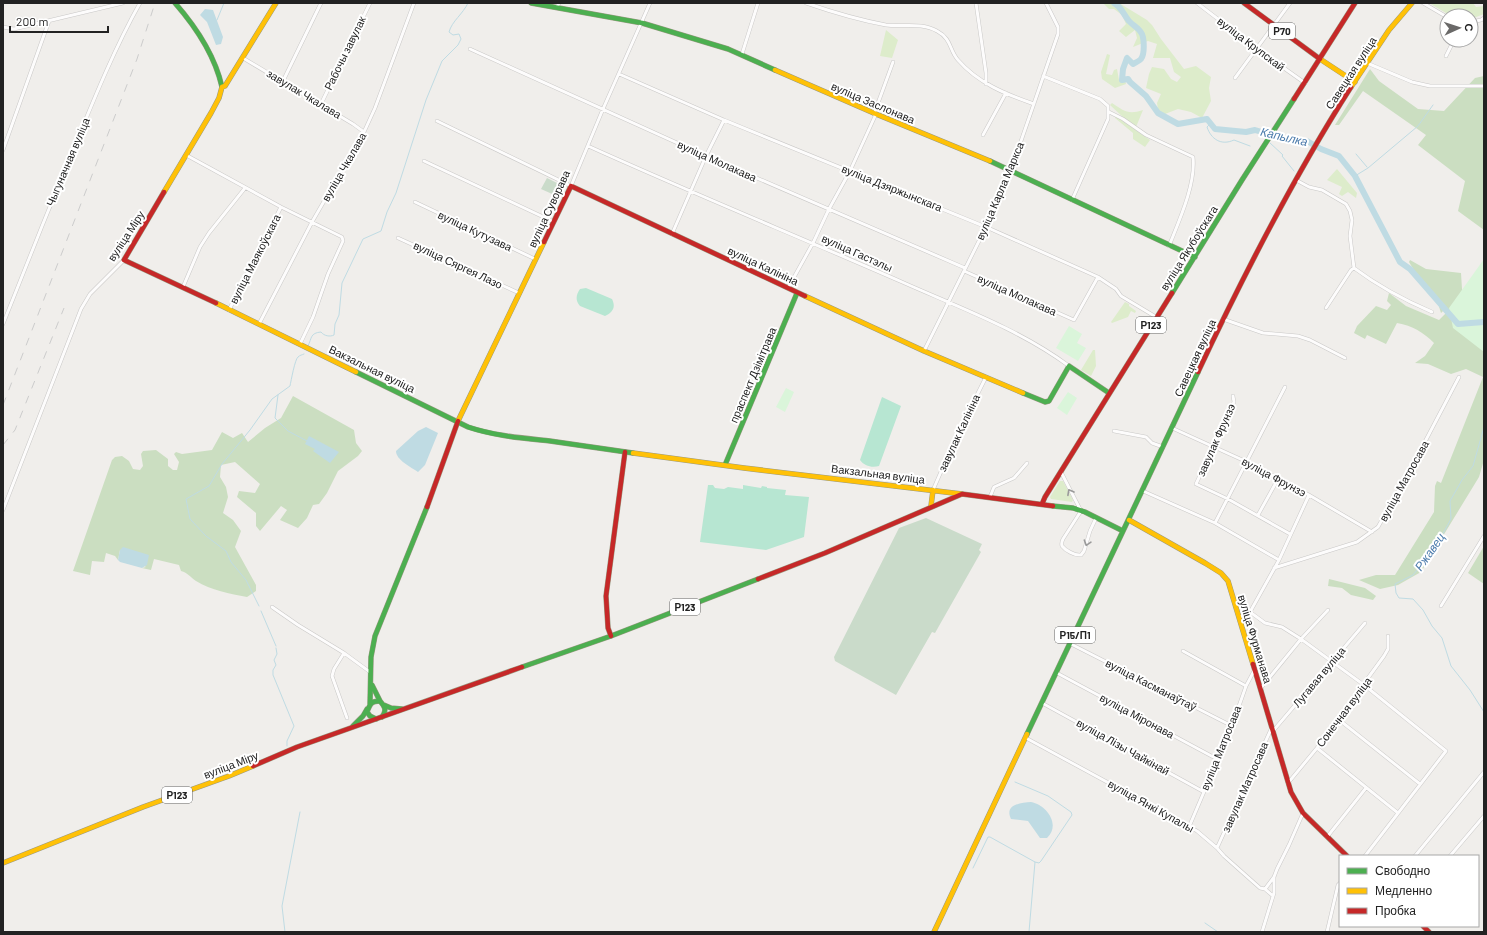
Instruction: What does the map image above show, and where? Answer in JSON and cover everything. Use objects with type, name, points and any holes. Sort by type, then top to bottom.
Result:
[{"type":"main road","points":[[175,3],[204,44],[219,74],[222,87]]},
{"type":"main road","name":"вуліца Міру","points":[[124,260],[219,98],[222,87],[225,86],[276,3]]},
{"type":"main road","name":"вуліца Заслонава","points":[[531,3],[558,5],[642,23],[742,54],[875,114],[1011,170],[1195,257]]},
{"type":"main road","name":"Р70","points":[[1244,3],[1320,59]]},
{"type":"main road","name":"вуліца Якубоўскага","points":[[1042,504],[1060,472],[1156,317],[1355,3]]},
{"type":"main road","name":"Савецкая вуліца","points":[[1026,738],[1223,319],[1282,203],[1367,63],[1389,30],[1412,3]]},
{"type":"main road","points":[[1320,59],[1355,82]]},
{"type":"main road","name":"вуліца Суворава","points":[[371,681],[371,657],[375,636],[419,527],[458,421],[571,186]]},
{"type":"main road","name":"вуліца Калініна","points":[[571,186],[797,293],[924,351],[1045,402],[1049,401],[1069,366]]},
{"type":"main road","name":"Вакзальная вуліца","points":[[124,260],[183,287],[476,430],[503,437],[1073,508],[1123,531]]},
{"type":"main road","name":"праспект Дзімітрава","points":[[724,465],[797,293]]},
{"type":"main road","name":"вуліца Гастэлы","points":[[1069,366],[1109,393]]},
{"type":"main road","points":[[611,636],[608,628],[606,596],[625,452]]},
{"type":"main road","points":[[931,506],[933,490]]},
{"type":"main road","name":"Р123","points":[[380,718],[611,636],[832,550],[931,506],[962,494]]},
{"type":"main road","name":"вуліца Фурманава","points":[[1129,520],[1221,573],[1228,581],[1240,617],[1288,783],[1294,797],[1302,813],[1347,855]]},
{"type":"main road","points":[[371,681],[376,696],[386,710],[380,718],[370,716],[368,706],[371,681]]},
{"type":"main road","points":[[351,728],[358,722],[368,706],[374,701],[391,708],[405,709]]},
{"type":"main road","name":"вуліца Міру","points":[[3,863],[143,807],[229,776],[297,747],[380,718]]},
{"type":"main road","name":"Р15/П1","points":[[934,932],[1026,738]]},
{"type":"street","points":[[3,28],[14,29],[123,3]]},
{"type":"street","name":"Чыгуначная вуліца","points":[[3,324],[85,120],[113,57],[140,3]]},
{"type":"street","points":[[283,81],[321,3]]},
{"type":"street","name":"Рабочы завулак","points":[[321,104],[370,3]]},
{"type":"street","name":"вуліца Чкалава","points":[[259,324],[312,222],[364,132],[375,108],[414,3]]},
{"type":"street","name":"вуліца Суворава","points":[[571,186],[650,3]]},
{"type":"street","points":[[742,54],[758,3]]},
{"type":"street","points":[[806,3],[833,12],[873,22],[903,26],[926,26],[937,30],[949,41],[957,59],[979,80],[1006,94],[1034,104]]},
{"type":"street","points":[[976,3],[986,73],[986,84]]},
{"type":"street","name":"вуліца Карла Маркса","points":[[924,351],[986,227],[1011,170],[1044,76],[1058,34],[1058,27],[1046,3]]},
{"type":"street","name":"вуліца Крупскай","points":[[1197,3],[1257,49],[1305,83]]},
{"type":"street","points":[[1235,78],[1290,3]]},
{"type":"street","points":[[1423,3],[1439,12]]},
{"type":"street","points":[[3,150],[49,21]]},
{"type":"street","points":[[1446,56],[1450,48]]},
{"type":"street","name":"вуліца Молакава","points":[[470,49],[1074,320],[1098,277]]},
{"type":"street","name":"завулак Чкалава","points":[[242,58],[321,104],[364,132]]},
{"type":"street","points":[[788,288],[850,171],[875,114],[893,62]]},
{"type":"street","points":[[1367,63],[1412,82],[1430,86],[1484,86]]},
{"type":"street","name":"вуліца Дзяржынскага","points":[[619,74],[724,120],[986,227],[1098,277],[1116,289],[1121,296],[1156,317]]},
{"type":"street","points":[[1044,76],[1100,99],[1108,106],[1108,119],[1072,200]]},
{"type":"street","points":[[983,135],[1006,94]]},
{"type":"street","points":[[1109,112],[1123,119],[1146,135],[1192,157],[1193,165],[1188,190],[1169,246]]},
{"type":"street","points":[[672,234],[706,156],[724,120]]},
{"type":"street","name":"вуліца Калініна","points":[[437,121],[571,186]]},
{"type":"street","name":"вуліца Гастэлы","points":[[588,146],[690,192],[813,243],[949,303],[1033,342],[1069,366]]},
{"type":"street","points":[[186,155],[281,207],[342,237],[343,241],[328,274],[313,317],[300,344]]},
{"type":"street","points":[[424,161],[554,222]]},
{"type":"street","points":[[1296,180],[1309,187],[1322,190],[1346,204],[1352,220],[1351,242],[1354,268],[1374,282],[1408,301],[1432,312]]},
{"type":"street","points":[[183,287],[200,247],[209,233],[245,188]]},
{"type":"street","name":"вуліца Кутузава","points":[[415,202],[535,260]]},
{"type":"street","name":"вуліца Маякоўскага","points":[[229,310],[281,207]]},
{"type":"street","name":"вуліца Сяргея Лазо","points":[[398,238],[519,293]]},
{"type":"street","name":"вуліца Міру","points":[[3,510],[81,309],[90,294],[124,260]]},
{"type":"street","points":[[1326,308],[1351,270],[1354,268]]},
{"type":"street","points":[[1223,319],[1233,324],[1263,333],[1298,336],[1310,340],[1345,358]]},
{"type":"street","name":"завулак Калініна","points":[[933,490],[957,435],[986,377]]},
{"type":"street","name":"вуліца Матросава","points":[[1274,568],[1357,542],[1372,532],[1380,524],[1425,443],[1459,377]]},
{"type":"street","points":[[1215,523],[1285,387]]},
{"type":"street","name":"завулак Фрунзэ","points":[[1228,499],[1196,484],[1234,402],[1233,396]]},
{"type":"street","name":"вуліца Фрунзэ","points":[[1172,428],[1247,462],[1278,478],[1372,532]]},
{"type":"street","points":[[1114,431],[1146,437],[1152,443],[1163,448]]},
{"type":"street","points":[[990,497],[994,487],[1014,478],[1027,463]]},
{"type":"street","points":[[1060,472],[1081,511],[1062,539],[1063,547],[1074,554],[1081,555],[1084,551],[1096,518]]},
{"type":"street","points":[[1258,515],[1278,478]]},
{"type":"street","points":[[1143,491],[1215,523],[1279,560]]},
{"type":"street","points":[[1240,617],[1250,612],[1279,560],[1309,495]]},
{"type":"street","points":[[1228,499],[1290,534]]},
{"type":"street","points":[[1442,606],[1484,536]]},
{"type":"street","points":[[272,606],[298,625],[344,653],[370,672]]},
{"type":"street","points":[[1261,688],[1301,639],[1328,610]]},
{"type":"street","name":"вуліца Фурманава","points":[[1250,612],[1265,623],[1282,627],[1301,639],[1364,685],[1446,751],[1420,784]]},
{"type":"street","name":"Лугавая вуліца","points":[[1272,729],[1365,623]]},
{"type":"street","name":"Сонечная вуліца","points":[[1288,783],[1317,748],[1386,653],[1388,647],[1388,636]]},
{"type":"street","name":"вуліца Касманаўтаў","points":[[1071,644],[1232,726]]},
{"type":"street","points":[[1183,651],[1246,686]]},
{"type":"street","points":[[344,653],[334,669],[332,676],[347,718]]},
{"type":"street","name":"вуліца Матросава","points":[[1189,827],[1232,726],[1246,686],[1255,670]]},
{"type":"street","name":"вуліца Міронава","points":[[1057,673],[1217,759]]},
{"type":"street","name":"вуліца Лізы Чайкінай","points":[[1042,703],[1204,792]]},
{"type":"street","points":[[1338,719],[1420,784],[1366,855]]},
{"type":"street","name":"завулак Матросава","points":[[1217,848],[1272,729]]},
{"type":"street","name":"вуліца Янкі Купалы","points":[[1026,738],[1197,831],[1260,888],[1265,889],[1273,896]]},
{"type":"street","points":[[1317,748],[1398,813]]},
{"type":"street","points":[[1416,855],[1484,772]]},
{"type":"street","points":[[1327,837],[1366,788]]},
{"type":"street","points":[[1265,889],[1274,877],[1302,813]]},
{"type":"street","points":[[1451,855],[1484,816]]},
{"type":"street","points":[[1262,932],[1273,896],[1275,884],[1274,877]]},
{"type":"street","points":[[1327,932],[1339,884]]},
{"type":"green space","points":[[1103,3],[1119,3],[1147,20],[1184,69],[1196,66],[1211,77],[1209,88],[1211,101],[1202,118],[1191,112],[1178,109],[1165,114],[1158,110],[1157,103],[1161,94],[1146,88],[1152,67],[1164,69],[1171,79],[1177,82],[1181,77],[1174,72],[1170,58],[1153,58],[1157,44],[1148,41],[1133,47],[1137,38],[1135,30],[1126,37],[1119,31],[1126,24],[1122,15],[1114,9],[1109,9]]},
{"type":"green space","points":[[1429,3],[1473,3],[1476,7],[1484,6],[1484,14],[1479,16],[1479,8],[1439,9]]},
{"type":"green space","points":[[886,30],[898,40],[892,58],[880,56]]},
{"type":"green space","points":[[1107,54],[1110,55],[1106,74],[1112,75],[1114,70],[1117,69],[1119,80],[1125,81],[1126,84],[1115,88],[1102,79],[1101,72]]},
{"type":"green space","points":[[1370,69],[1379,81],[1418,109],[1444,111],[1475,78],[1484,76],[1484,230],[1458,211],[1465,181],[1418,145],[1426,135],[1363,91],[1339,125],[1335,125]]},
{"type":"green space","points":[[1112,103],[1130,112],[1143,110],[1136,127],[1110,105]]},
{"type":"green space","points":[[1116,116],[1150,140],[1145,147],[1133,139],[1133,133],[1115,118]]},
{"type":"green space","points":[[1337,169],[1357,193],[1356,198],[1348,192],[1342,196],[1339,194],[1342,187],[1327,180]]},
{"type":"green space","points":[[547,178],[565,187],[559,197],[541,189]]},
{"type":"green space","points":[[1484,259],[1484,352],[1453,328],[1449,308]]},
{"type":"green space","points":[[1410,260],[1426,269],[1461,273],[1462,289],[1484,342],[1484,460],[1479,477],[1421,572],[1398,585],[1380,589],[1359,580],[1376,575],[1395,575],[1434,512],[1435,486],[1437,481],[1441,483],[1483,377],[1466,369],[1451,374],[1428,364],[1415,363],[1425,356],[1434,343],[1422,333],[1408,326],[1397,323],[1386,344],[1367,335],[1365,339],[1354,333],[1357,326],[1376,306],[1387,310],[1391,305],[1387,301],[1389,293],[1406,306],[1439,320],[1448,311],[1446,308],[1441,313],[1436,297],[1417,275],[1409,262]]},
{"type":"green space","points":[[586,288],[612,299],[614,307],[612,311],[605,316],[580,306],[577,300],[578,293],[580,289]]},
{"type":"green space","points":[[1125,302],[1136,311],[1135,313],[1131,311],[1128,317],[1112,323],[1111,322]]},
{"type":"green space","points":[[1069,326],[1082,334],[1077,343],[1086,348],[1078,361],[1056,348]]},
{"type":"green space","points":[[1093,350],[1095,350],[1096,366],[1091,376],[1081,370]]},
{"type":"green space","points":[[786,388],[794,392],[785,412],[776,407]]},
{"type":"green space","points":[[1068,392],[1077,398],[1067,415],[1057,408]]},
{"type":"green space","points":[[293,396],[354,430],[356,443],[362,451],[358,456],[338,471],[327,493],[319,504],[313,505],[307,518],[298,528],[280,520],[287,510],[281,506],[260,531],[256,526],[256,513],[237,497],[239,491],[255,493],[260,484],[235,462],[221,465],[220,477],[226,487],[228,497],[223,513],[233,520],[241,531],[235,547],[256,585],[256,591],[247,597],[214,589],[196,581],[181,571],[179,565],[154,559],[151,570],[142,568],[146,567],[120,550],[118,560],[115,556],[106,553],[104,562],[92,561],[90,575],[73,571],[112,460],[115,457],[122,456],[129,461],[133,469],[140,470],[143,466],[141,454],[143,451],[156,450],[168,459],[168,466],[173,470],[177,470],[179,462],[174,454],[176,452],[182,454],[212,450],[222,432],[233,438],[242,433],[248,442],[265,428],[281,418]]},
{"type":"green space","points":[[882,397],[901,406],[879,466],[871,467],[864,464],[860,460]]},
{"type":"green space","points":[[1060,481],[1063,481],[1073,500],[1072,502],[1051,499],[1050,497]]},
{"type":"green space","points":[[708,485],[713,485],[715,488],[724,489],[728,487],[743,489],[743,485],[761,488],[762,486],[786,490],[785,495],[809,497],[804,537],[766,550],[700,542]]},
{"type":"green space","points":[[926,518],[982,544],[979,550],[981,552],[935,633],[932,632],[896,695],[835,661],[834,657],[899,528]]},
{"type":"green space","points":[[1484,546],[1484,584],[1468,573]]},
{"type":"green space","points":[[1329,579],[1365,588],[1376,596],[1373,600],[1351,595],[1342,588],[1328,586]]},
{"type":"water","points":[[205,9],[213,10],[223,37],[221,44],[216,45],[207,22],[200,15]]},
{"type":"water","points":[[426,427],[438,433],[425,465],[418,472],[401,460],[396,451],[418,431]]},
{"type":"water","points":[[309,436],[339,452],[330,463],[313,451],[315,449],[305,444]]},
{"type":"water","points":[[123,547],[149,555],[147,565],[142,568],[120,562],[118,560],[120,550]]},
{"type":"water","points":[[1031,802],[1042,807],[1050,816],[1053,827],[1047,838],[1040,838],[1028,821],[1011,819],[1009,814],[1012,807],[1018,804]]},
{"type":"waterway","points":[[217,20],[224,3]]},
{"type":"waterway","points":[[308,346],[312,336],[315,333],[321,332],[327,336],[334,335],[335,324],[339,315],[342,283],[363,239],[381,231],[387,212],[396,193],[426,100],[442,61],[458,45],[461,39],[459,34],[453,35],[449,32],[450,28],[468,3]]},
{"type":"waterway","name":"Капылка","points":[[1114,3],[1119,7],[1130,22],[1141,32],[1144,43],[1144,50],[1141,59],[1133,64],[1127,58],[1123,69],[1122,80],[1128,79],[1146,96],[1158,113],[1178,124],[1207,119],[1215,129],[1246,132],[1255,130],[1294,142],[1307,141],[1321,149],[1339,156],[1355,176],[1400,262],[1410,269],[1458,324],[1484,322]]},
{"type":"waterway","points":[[1355,176],[1368,168],[1418,126],[1433,105]]},
{"type":"waterway","points":[[1210,124],[1207,127],[1211,135],[1217,140],[1221,142],[1229,142],[1234,140],[1250,146]]},
{"type":"waterway","name":"Капылка","points":[[1265,134],[1267,138]]},
{"type":"waterway","points":[[1270,143],[1283,155],[1282,156],[1294,171]]},
{"type":"waterway","points":[[1356,154],[1367,167]]},
{"type":"waterway","points":[[259,606],[246,580],[231,562],[226,551],[206,536],[190,519],[186,499],[209,486],[222,464],[250,430],[272,399],[290,386],[297,359],[304,354]]},
{"type":"waterway","points":[[278,395],[275,418],[288,431],[307,441]]},
{"type":"waterway","name":"Ржавец","points":[[1484,427],[1473,466],[1462,480],[1450,501],[1451,519],[1435,548],[1413,575],[1395,584],[1396,593],[1399,598],[1413,599],[1423,610],[1432,626],[1442,638],[1451,666],[1470,690],[1484,712]]},
{"type":"waterway","points":[[261,611],[276,646]]},
{"type":"waterway","points":[[276,648],[277,654],[274,660],[276,665],[273,670],[273,675],[294,726],[287,741],[287,746]]},
{"type":"waterway","points":[[1015,782],[1048,796],[1071,812],[1072,815],[1041,861],[1039,863],[1035,862]]},
{"type":"waterway","points":[[285,932],[282,906],[300,812]]},
{"type":"waterway","points":[[973,868],[988,837],[1035,862],[1029,932]]},
{"type":"waterway","points":[[1205,923],[1218,932]]},
{"type":"railway","points":[[3,405],[137,59],[155,3]]},
{"type":"railway","points":[[3,445],[15,430],[64,308]]},
{"type":"traffic: fast","points":[[175,3],[204,42],[215,64],[222,87]]},
{"type":"traffic: fast","points":[[531,3],[642,23],[728,49],[775,70]]},
{"type":"traffic: fast","points":[[1172,293],[1294,99]]},
{"type":"traffic: fast","points":[[990,161],[1195,257]]},
{"type":"traffic: fast","points":[[725,465],[797,293]]},
{"type":"traffic: fast","points":[[1023,393],[1045,402],[1049,401],[1069,366],[1109,393]]},
{"type":"traffic: fast","points":[[356,372],[468,427],[488,433],[633,453]]},
{"type":"traffic: fast","points":[[1123,531],[1198,372]]},
{"type":"traffic: fast","points":[[1027,734],[1123,531],[1085,512],[1073,508],[1053,506]]},
{"type":"traffic: fast","points":[[370,704],[371,657],[375,636],[427,507]]},
{"type":"traffic: fast","points":[[522,667],[611,636],[758,579]]},
{"type":"traffic: fast","points":[[372,685],[380,701]]},
{"type":"traffic: fast","points":[[376,719],[370,716],[367,712],[373,702],[380,701],[384,707],[385,710],[382,717]]},
{"type":"traffic: fast","points":[[384,705],[391,708],[402,709]]},
{"type":"traffic: fast","points":[[353,726],[363,716],[367,709]]},
{"type":"traffic: slow","points":[[164,192],[211,113],[219,98],[222,87],[225,86],[276,3]]},
{"type":"traffic: slow","points":[[1351,87],[1389,30],[1412,3]]},
{"type":"traffic: slow","points":[[1320,59],[1355,82]]},
{"type":"traffic: slow","points":[[775,70],[990,161]]},
{"type":"traffic: slow","points":[[458,421],[544,242]]},
{"type":"traffic: slow","points":[[805,296],[924,351],[1023,393]]},
{"type":"traffic: slow","points":[[216,303],[356,372]]},
{"type":"traffic: slow","points":[[633,453],[962,494]]},
{"type":"traffic: slow","points":[[931,506],[933,490]]},
{"type":"traffic: slow","points":[[1129,520],[1205,563],[1221,573],[1228,581],[1253,664]]},
{"type":"traffic: slow","points":[[934,932],[1027,734]]},
{"type":"traffic: slow","points":[[3,863],[143,807],[253,766]]},
{"type":"traffic: jam","points":[[1244,3],[1320,59]]},
{"type":"traffic: jam","points":[[1294,99],[1355,3]]},
{"type":"traffic: jam","points":[[1198,372],[1233,299],[1289,191],[1351,87]]},
{"type":"traffic: jam","points":[[544,242],[571,186],[805,296]]},
{"type":"traffic: jam","points":[[164,192],[124,260],[216,303]]},
{"type":"traffic: jam","points":[[1042,504],[1172,293]]},
{"type":"traffic: jam","points":[[427,507],[458,421]]},
{"type":"traffic: jam","points":[[611,636],[608,628],[606,596],[625,452]]},
{"type":"traffic: jam","points":[[758,579],[825,553],[962,494],[1053,506]]},
{"type":"traffic: jam","points":[[1253,664],[1291,792],[1303,813],[1346,855]]},
{"type":"traffic: jam","points":[[253,766],[297,747],[522,667]]},
{"type":"traffic: jam","points":[[1424,927],[1429,932]]}]
